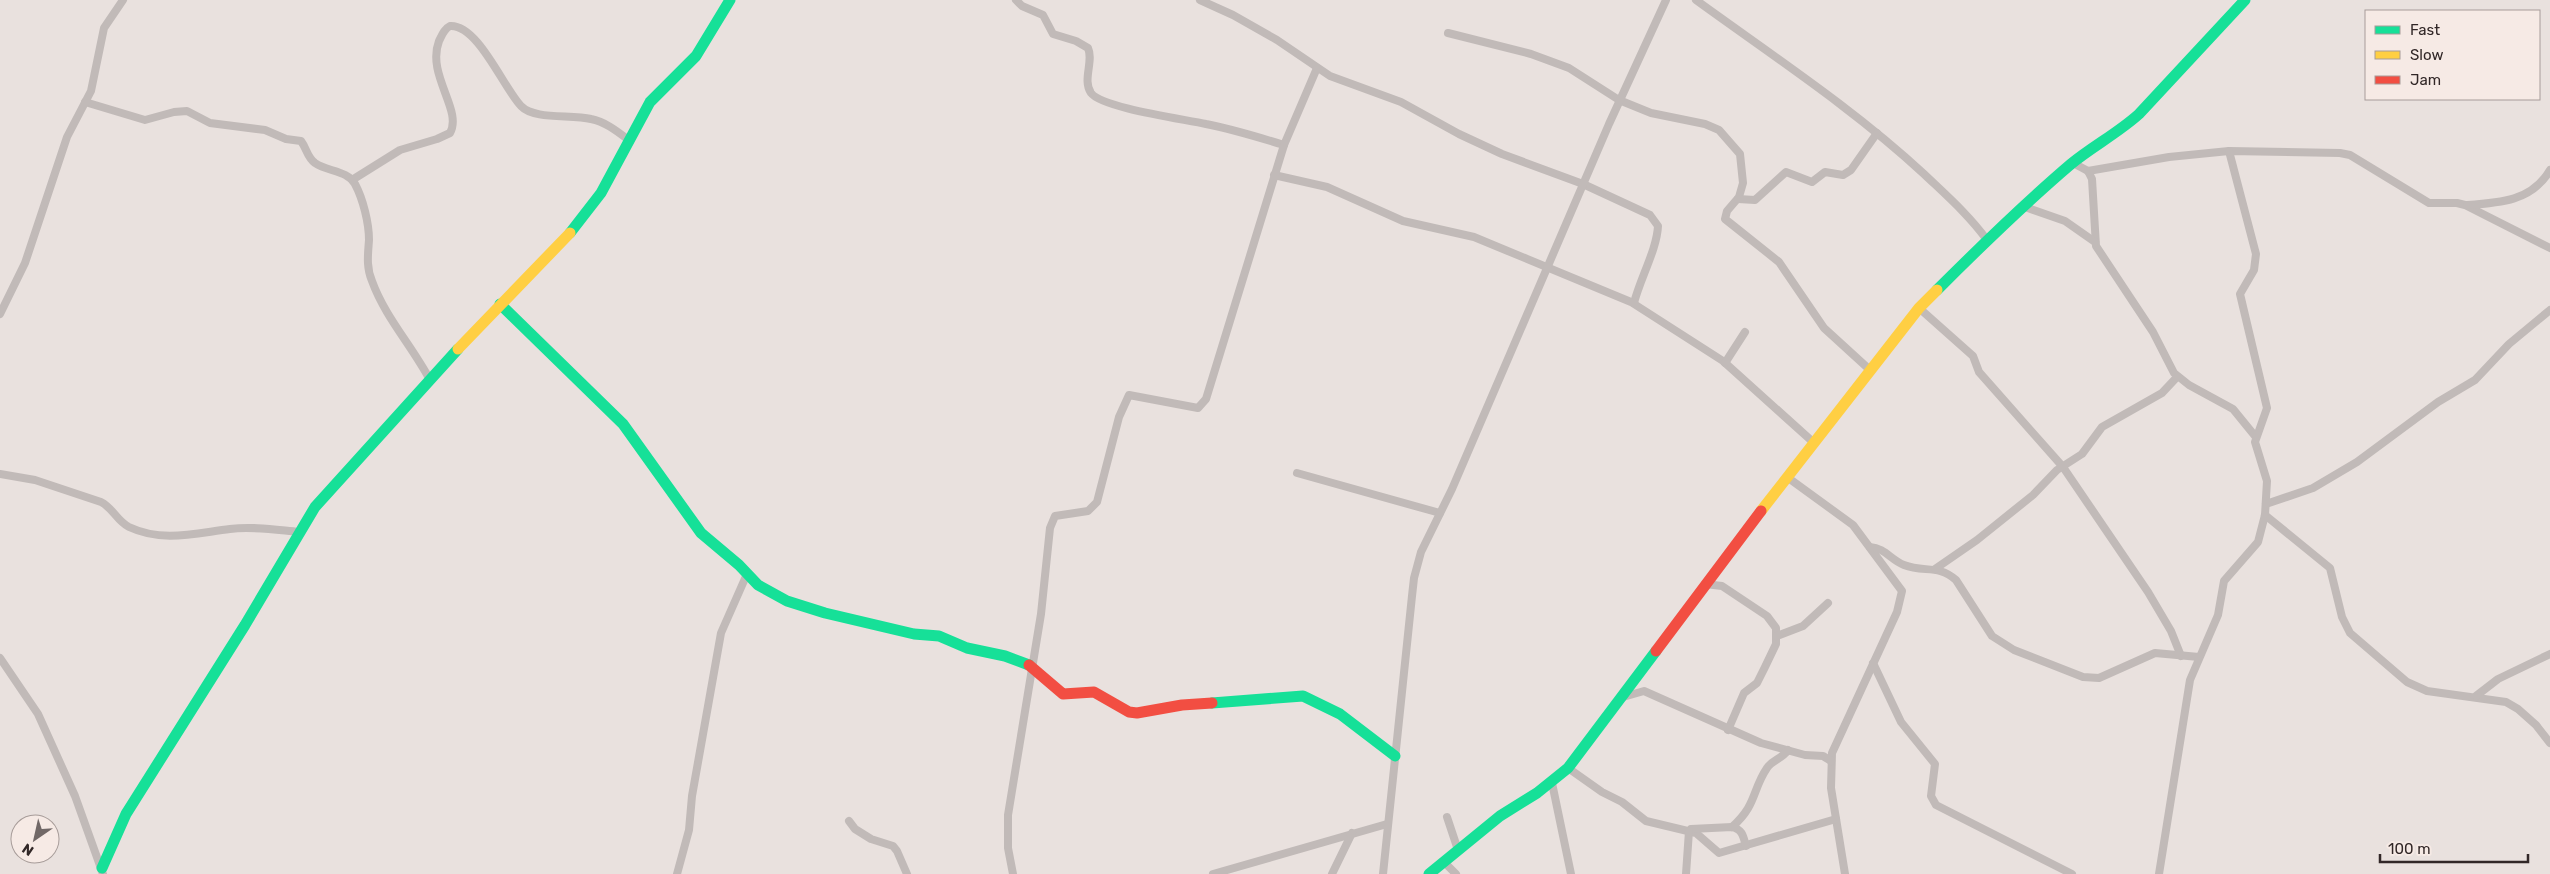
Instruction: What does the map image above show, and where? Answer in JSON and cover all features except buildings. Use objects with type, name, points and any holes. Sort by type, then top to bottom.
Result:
[{"type":"street","points":[[0,314],[25,263],[67,137],[85,102],[96,73],[104,28],[123,0]]},
{"type":"street","points":[[102,871],[126,814],[245,626],[299,532],[325,495],[500,304],[543,263],[578,224],[601,194],[650,102],[696,56],[730,0]]},
{"type":"street","points":[[1016,0],[1022,6],[1042,14],[1053,34],[1076,41],[1088,48],[1089,89],[1096,98],[1284,145]]},
{"type":"street","points":[[1200,0],[1261,31],[1317,68],[1344,82],[1401,102],[1459,134],[1502,154],[1583,184],[1650,215],[1658,226],[1657,238],[1642,275],[1634,303]]},
{"type":"street","points":[[1383,874],[1414,578],[1421,552],[1440,513],[1619,100],[1666,0]]},
{"type":"street","points":[[1696,0],[1877,133],[1955,203],[1987,240]]},
{"type":"street","points":[[1429,874],[1500,816],[1552,783],[1568,768],[1813,442],[1919,308],[1987,240],[2074,163],[2120,131],[2139,114],[2245,0]]},
{"type":"street","points":[[352,180],[400,150],[438,139],[450,133],[453,123],[447,95],[438,76],[435,56],[442,35],[450,26],[463,28],[471,36],[497,68],[521,106],[528,112],[542,116],[559,114],[592,119],[605,124],[630,141]]},
{"type":"street","points":[[1448,33],[1531,54],[1569,68],[1619,100],[1652,113],[1705,124],[1719,130],[1740,154],[1743,183],[1738,199],[1725,214],[1727,223],[1779,262],[1824,328],[1870,370]]},
{"type":"street","points":[[1013,874],[1008,848],[1008,815],[1041,614],[1050,528],[1056,516],[1088,510],[1097,502],[1119,417],[1129,395],[1198,408],[1206,399],[1284,145],[1317,68]]},
{"type":"street","points":[[85,102],[144,120],[187,111],[210,124],[265,130],[286,139],[301,141],[309,157],[316,164],[343,174],[352,180],[362,201],[369,232],[367,258],[372,281],[384,307],[430,380]]},
{"type":"street","points":[[1738,199],[1755,200],[1786,172],[1812,182],[1825,172],[1843,175],[1848,173],[1877,133]]},
{"type":"street","points":[[2088,171],[2169,157],[2229,151],[2346,154],[2429,203],[2457,203],[2465,205],[2550,248]]},
{"type":"street","points":[[2159,874],[2190,680],[2218,614],[2224,580],[2258,542],[2265,515],[2267,481],[2255,442],[2267,408],[2240,294],[2254,270],[2256,254],[2229,151]]},
{"type":"street","points":[[2074,163],[2088,171],[2094,184],[2095,242]]},
{"type":"street","points":[[2465,205],[2513,200],[2536,188],[2550,170]]},
{"type":"street","points":[[1274,175],[1327,187],[1403,221],[1474,237],[1634,303],[1725,362],[1813,442]]},
{"type":"street","points":[[2025,207],[2065,221],[2095,242],[2153,332],[2177,377],[2233,410],[2242,417],[2256,436]]},
{"type":"street","points":[[500,304],[623,424],[701,533],[770,593],[803,607],[890,629],[939,636],[967,648],[1006,656],[1032,666],[1063,694],[1094,692],[1130,712],[1137,713],[1182,705],[1303,696],[1320,702],[1336,711],[1395,756]]},
{"type":"street","points":[[1919,308],[1973,356],[1979,372],[2063,467],[2148,592],[2171,631],[2181,656]]},
{"type":"street","points":[[2266,504],[2312,488],[2357,462],[2438,402],[2475,380],[2510,344],[2550,310]]},
{"type":"street","points":[[1725,362],[1745,332]]},
{"type":"street","points":[[1935,569],[1998,523],[2063,467],[2082,454],[2102,427],[2162,393],[2177,377]]},
{"type":"street","points":[[1297,473],[1440,513]]},
{"type":"street","points":[[0,474],[35,480],[101,502],[129,527],[157,535],[187,536],[244,528],[299,532]]},
{"type":"street","points":[[1787,477],[1853,525],[1899,587],[1902,596],[1830,761],[1831,788],[1845,874]]},
{"type":"street","points":[[2265,515],[2330,568],[2342,617],[2356,639],[2417,688],[2442,694],[2476,696],[2506,702],[2518,708],[2536,725],[2550,743]]},
{"type":"street","points":[[1870,547],[1881,549],[1902,564],[1911,567],[1943,570],[1956,580],[1986,629],[2002,643],[2083,677],[2099,678],[2150,654],[2199,657]]},
{"type":"street","points":[[1718,567],[1722,586]]},
{"type":"street","points":[[677,874],[688,830],[692,796],[720,633],[747,574]]},
{"type":"street","points":[[1705,584],[1722,586],[1767,616],[1773,623],[1777,636],[1776,644],[1760,678],[1744,693],[1728,730]]},
{"type":"street","points":[[1777,636],[1803,626],[1828,603]]},
{"type":"street","points":[[2476,696],[2498,680],[2550,654]]},
{"type":"street","points":[[0,658],[38,714],[75,796],[102,871]]},
{"type":"street","points":[[1873,663],[1898,717],[1935,764],[1931,796],[1936,805],[2072,874]]},
{"type":"street","points":[[1639,676],[1644,690]]},
{"type":"street","points":[[1623,697],[1644,690],[1728,730],[1761,743],[1805,755],[1818,755],[1830,761]]},
{"type":"street","points":[[1732,827],[1750,806],[1769,766],[1782,758],[1788,750]]},
{"type":"street","points":[[1568,768],[1602,792],[1622,802],[1646,821],[1688,830],[1701,836],[1719,852],[1746,846],[1836,819]]},
{"type":"street","points":[[1552,783],[1571,874]]},
{"type":"street","points":[[1447,817],[1458,850]]},
{"type":"street","points":[[849,821],[864,835],[893,846],[907,874]]},
{"type":"street","points":[[1213,874],[1387,824]]},
{"type":"street","points":[[1688,830],[1732,827],[1742,832],[1746,846]]},
{"type":"street","points":[[1686,874],[1688,830]]},
{"type":"street","points":[[1332,874],[1352,833]]},
{"type":"street","points":[[1444,862],[1456,874]]},
{"type":"traffic: fast","points":[[570,233],[601,193],[650,102],[696,56],[730,0]]},
{"type":"traffic: fast","points":[[1937,290],[2002,226],[2079,157],[2139,114],[2245,0]]},
{"type":"traffic: fast","points":[[500,304],[623,424],[701,533],[739,565],[758,585],[787,601],[825,613],[914,634],[939,636],[967,648],[1005,656],[1029,665]]},
{"type":"traffic: fast","points":[[102,868],[126,814],[245,625],[315,507],[458,349]]},
{"type":"traffic: fast","points":[[1429,874],[1500,816],[1537,793],[1568,768],[1656,651]]},
{"type":"traffic: fast","points":[[1212,703],[1303,696],[1340,714],[1395,756]]},
{"type":"traffic: slow","points":[[458,349],[570,233]]},
{"type":"traffic: slow","points":[[1761,511],[1919,308],[1937,290]]},
{"type":"traffic: jam","points":[[1656,651],[1761,511]]},
{"type":"traffic: jam","points":[[1029,665],[1063,694],[1094,692],[1129,712],[1137,713],[1182,705],[1212,703]]}]
